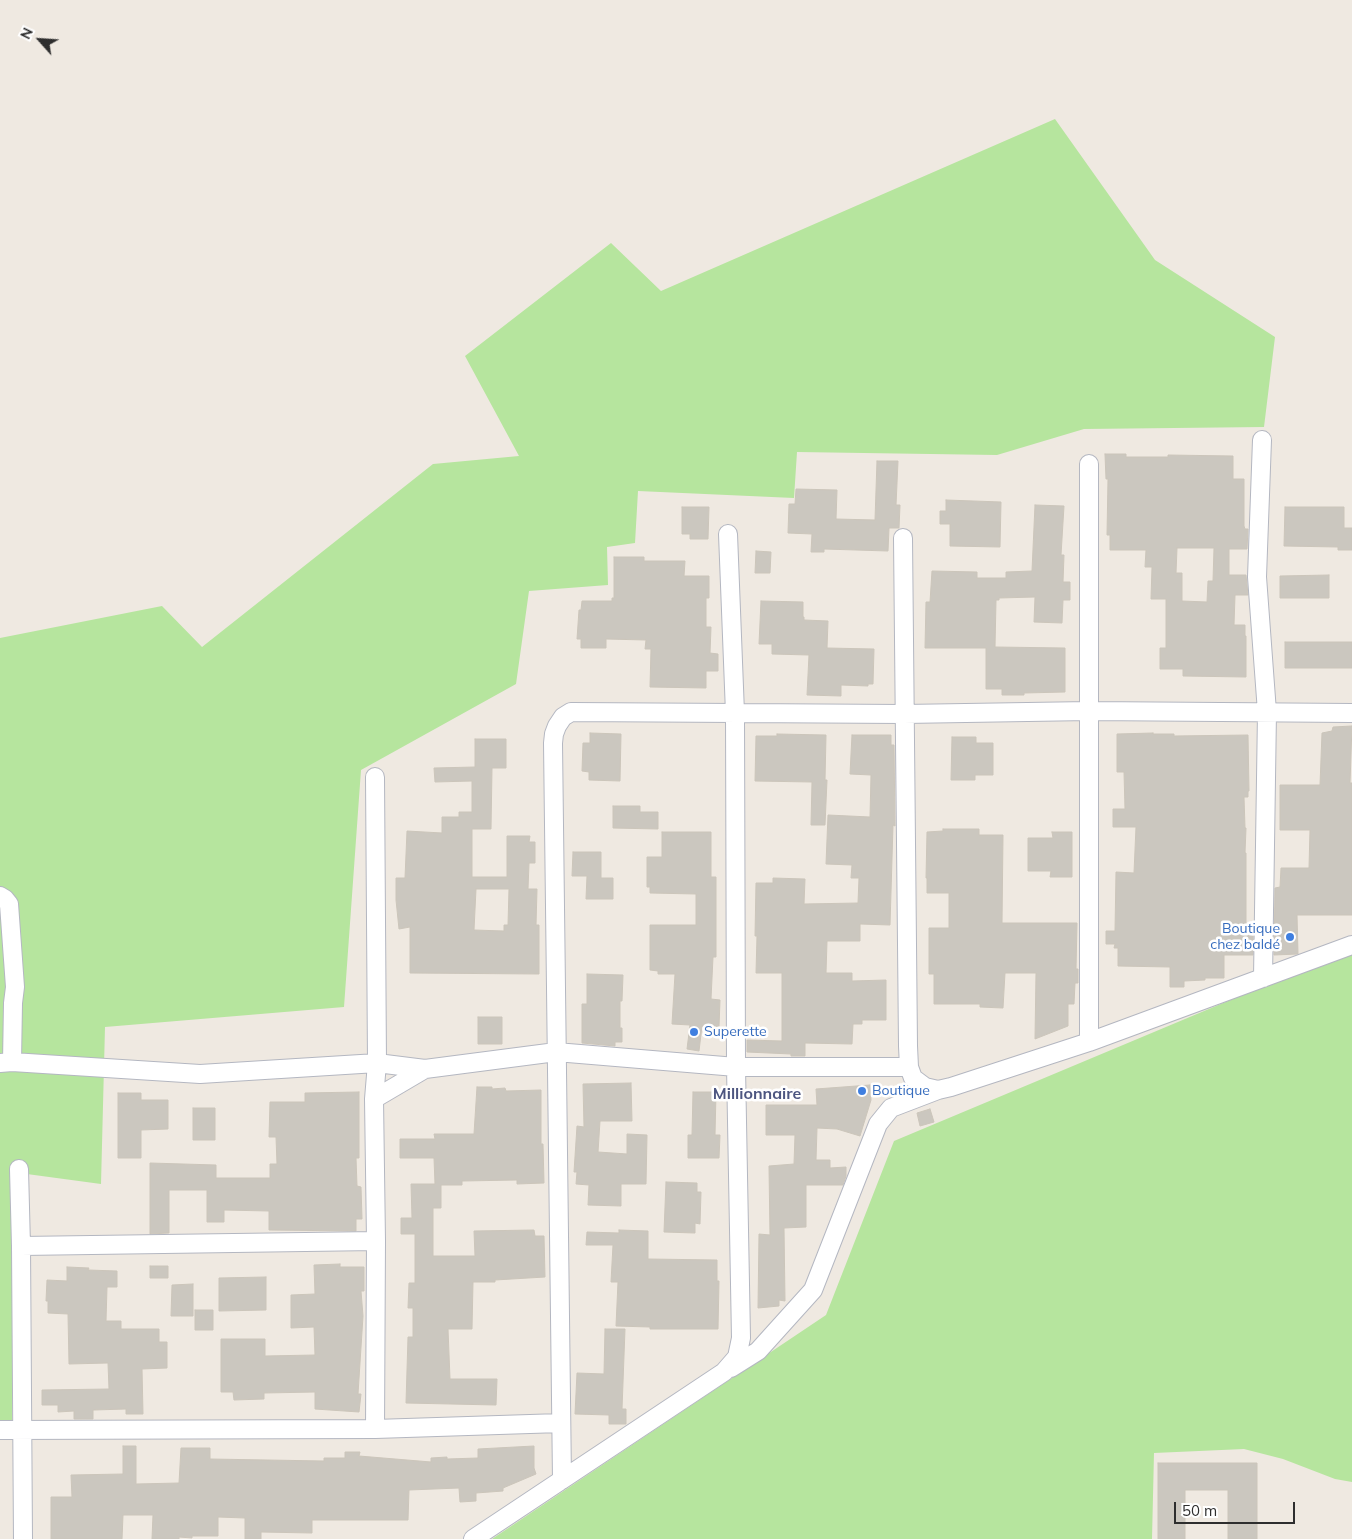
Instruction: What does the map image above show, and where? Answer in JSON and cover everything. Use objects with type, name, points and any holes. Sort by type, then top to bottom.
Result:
[{"type":"street","points":[[1262,440],[1257,577],[1267,712],[1263,978]]},
{"type":"street","points":[[1089,464],[1089,1042]]},
{"type":"street","points":[[724,1372],[736,1357],[741,1338],[736,1067],[735,713],[728,534]]},
{"type":"street","points":[[903,538],[909,1067],[913,1078],[925,1087],[938,1090]]},
{"type":"street","points":[[562,1480],[553,743],[557,726],[563,718],[571,712],[904,714],[1089,711],[1352,713]]},
{"type":"street","points":[[375,1430],[376,1242],[374,1099],[377,1063],[376,777]]},
{"type":"street","points":[[0,896],[10,904],[15,987],[6,1062],[200,1074],[377,1063],[424,1069],[556,1052],[736,1067],[909,1067]]},
{"type":"street","points":[[472,1539],[758,1351],[813,1290],[878,1124],[891,1108],[938,1090],[1089,1042],[1352,945]]},
{"type":"street","points":[[374,1099],[424,1069]]},
{"type":"street","points":[[19,1169],[23,1430],[22,1539]]},
{"type":"street","points":[[21,1246],[376,1242]]},
{"type":"street","points":[[0,1430],[375,1430],[561,1423]]},
{"type":"green space","points":[[1055,119],[1155,260],[1275,337],[1264,427],[1084,429],[997,455],[797,452],[794,498],[638,491],[635,543],[607,547],[608,585],[529,591],[516,684],[361,770],[344,1007],[105,1027],[101,1184],[12,1172],[12,1422],[0,1422],[0,638],[162,606],[202,647],[433,464],[519,456],[465,356],[611,243],[661,291]]},
{"type":"green space","points":[[1352,949],[1352,1482],[1335,1479],[1283,1459],[1244,1449],[1154,1453],[1152,1539],[492,1539],[826,1315],[894,1141]]},
{"type":"building","points":[[1105,454],[1126,454],[1126,457],[1168,457],[1168,455],[1233,456],[1233,479],[1244,479],[1244,526],[1245,529],[1248,529],[1247,549],[1229,549],[1229,575],[1246,575],[1248,595],[1235,595],[1234,625],[1245,625],[1246,677],[1183,676],[1183,669],[1160,669],[1160,648],[1166,648],[1166,599],[1151,599],[1152,567],[1145,567],[1146,550],[1110,550],[1110,535],[1107,535],[1108,479],[1106,479]],"holes":[[[1177,548],[1214,548],[1213,581],[1208,581],[1207,602],[1182,601],[1182,573],[1176,573]]]},
{"type":"building","points":[[877,461],[898,461],[896,505],[900,505],[899,528],[889,528],[888,551],[824,549],[824,552],[811,552],[812,534],[788,533],[789,504],[795,504],[796,489],[837,490],[836,519],[875,520]]},
{"type":"building","points":[[946,500],[1001,502],[1000,547],[950,546],[950,524],[940,524],[940,511],[946,511]]},
{"type":"building","points":[[1035,505],[1064,506],[1061,555],[1064,555],[1063,582],[1070,582],[1070,600],[1063,600],[1062,623],[1034,622],[1035,597],[999,598],[999,600],[996,600],[995,647],[1065,648],[1065,692],[1002,695],[1002,689],[986,689],[986,648],[925,648],[926,602],[930,602],[932,571],[977,572],[977,578],[1006,578],[1006,572],[1032,571]]},
{"type":"building","points":[[682,507],[709,507],[708,539],[690,539],[690,534],[682,534]]},
{"type":"building","points":[[1285,507],[1344,507],[1344,528],[1352,528],[1352,550],[1338,550],[1338,547],[1284,546]]},
{"type":"building","points":[[756,551],[771,552],[770,573],[755,573]]},
{"type":"building","points":[[614,557],[644,557],[644,561],[685,561],[684,576],[709,576],[709,598],[706,598],[706,627],[711,627],[710,653],[718,654],[718,671],[706,671],[706,688],[650,687],[651,649],[645,649],[646,640],[606,639],[606,648],[581,648],[581,639],[577,639],[579,610],[581,610],[582,601],[612,601],[612,598],[614,598]]},
{"type":"building","points":[[1329,575],[1329,598],[1280,598],[1280,576]]},
{"type":"building","points":[[761,601],[803,602],[804,620],[828,621],[827,648],[874,649],[873,684],[868,684],[868,686],[841,685],[841,696],[807,695],[809,655],[772,654],[772,644],[759,644]]},
{"type":"building","points":[[1285,642],[1352,642],[1352,668],[1285,668]]},
{"type":"building","points":[[1352,726],[1350,783],[1352,783],[1352,915],[1297,915],[1298,954],[1274,955],[1275,888],[1280,887],[1281,868],[1309,868],[1310,830],[1280,830],[1280,785],[1320,785],[1322,733],[1332,731],[1333,727]]},
{"type":"building","points":[[590,733],[621,734],[620,781],[589,780],[589,772],[582,771],[583,743],[590,743]]},
{"type":"building","points":[[777,734],[826,735],[825,825],[811,825],[812,782],[755,781],[756,736],[777,736]]},
{"type":"building","points":[[1117,734],[1174,734],[1174,736],[1248,735],[1249,791],[1248,797],[1244,797],[1246,828],[1246,927],[1253,927],[1253,955],[1224,955],[1224,978],[1184,981],[1184,987],[1170,987],[1170,967],[1118,966],[1118,948],[1114,948],[1115,944],[1106,944],[1106,931],[1115,931],[1116,872],[1134,873],[1136,827],[1113,827],[1113,809],[1125,809],[1124,772],[1117,772]]},
{"type":"building","points":[[852,735],[891,735],[891,745],[894,745],[895,826],[893,825],[890,925],[860,924],[860,941],[827,941],[826,973],[852,973],[852,981],[886,980],[886,1020],[862,1020],[862,1024],[853,1024],[852,1044],[805,1043],[805,1056],[747,1052],[747,1040],[782,1041],[782,973],[756,973],[756,883],[773,883],[773,878],[805,879],[804,904],[858,903],[859,878],[851,878],[852,865],[826,864],[828,815],[870,817],[871,775],[850,774]]},
{"type":"building","points":[[952,737],[976,737],[976,743],[993,743],[993,775],[975,775],[975,780],[951,780]]},
{"type":"building","points":[[475,739],[506,739],[506,768],[492,768],[491,829],[472,829],[472,877],[507,877],[507,836],[530,836],[529,842],[535,842],[535,863],[529,863],[528,889],[537,889],[536,925],[539,925],[539,974],[410,973],[410,927],[399,929],[396,900],[396,878],[405,878],[407,831],[442,833],[442,817],[459,817],[459,812],[472,812],[472,781],[435,782],[434,768],[475,767]],"holes":[[[476,889],[509,889],[508,925],[504,925],[504,931],[474,930]]]},
{"type":"building","points":[[613,806],[640,806],[640,812],[658,812],[658,829],[613,828]]},
{"type":"building","points":[[943,829],[979,829],[979,835],[1003,835],[1002,923],[1077,923],[1076,969],[1078,969],[1078,983],[1075,983],[1074,1004],[1068,1004],[1068,1026],[1035,1039],[1036,973],[1005,973],[1003,1008],[980,1007],[980,1004],[934,1004],[934,974],[929,974],[929,928],[949,928],[949,893],[927,893],[927,832],[943,831]]},
{"type":"building","points":[[662,832],[711,832],[711,877],[716,877],[716,957],[713,957],[711,999],[720,1000],[719,1027],[702,1026],[699,1051],[687,1049],[690,1025],[672,1024],[675,974],[658,974],[658,971],[650,970],[650,925],[696,925],[696,894],[650,893],[650,887],[647,887],[647,857],[662,857]]},
{"type":"building","points":[[1052,832],[1072,832],[1072,877],[1050,877],[1051,871],[1028,871],[1028,838],[1053,838]]},
{"type":"building","points":[[573,852],[601,852],[601,878],[613,878],[613,899],[586,899],[587,876],[572,876]]},
{"type":"building","points":[[587,974],[623,975],[622,1001],[620,1001],[622,1042],[615,1042],[615,1046],[582,1043],[582,1004],[587,1004]]},
{"type":"building","points":[[478,1017],[502,1017],[502,1044],[478,1044]]},
{"type":"building","points":[[631,1083],[632,1121],[600,1121],[598,1152],[627,1154],[627,1134],[647,1135],[646,1184],[621,1184],[621,1206],[588,1205],[589,1185],[576,1184],[577,1172],[574,1172],[577,1126],[584,1127],[583,1084]]},
{"type":"building","points":[[870,1085],[871,1100],[860,1136],[837,1129],[817,1128],[816,1160],[830,1160],[830,1168],[846,1167],[846,1176],[843,1185],[806,1185],[806,1227],[784,1228],[785,1301],[779,1300],[779,1306],[758,1308],[759,1234],[770,1235],[769,1166],[794,1164],[795,1135],[766,1135],[766,1105],[817,1105],[816,1089]]},
{"type":"building","points":[[477,1087],[505,1088],[506,1091],[541,1090],[541,1144],[543,1144],[544,1183],[517,1184],[517,1180],[462,1181],[462,1185],[441,1185],[441,1208],[433,1208],[433,1256],[475,1256],[474,1231],[534,1230],[535,1236],[544,1236],[545,1277],[495,1280],[495,1282],[473,1282],[472,1329],[448,1329],[450,1379],[497,1379],[496,1405],[406,1403],[408,1337],[413,1337],[413,1308],[408,1308],[409,1283],[415,1283],[415,1234],[401,1234],[401,1218],[412,1218],[411,1184],[435,1184],[434,1158],[400,1158],[400,1139],[435,1139],[434,1134],[474,1134]]},
{"type":"building","points":[[359,1092],[359,1158],[356,1158],[357,1186],[361,1187],[362,1219],[356,1219],[356,1231],[269,1230],[269,1211],[224,1210],[224,1222],[207,1222],[207,1190],[169,1190],[169,1233],[150,1234],[150,1163],[216,1165],[216,1178],[270,1178],[270,1164],[277,1164],[276,1137],[269,1137],[270,1102],[305,1102],[305,1093]]},
{"type":"building","points":[[693,1092],[716,1092],[715,1135],[720,1135],[719,1158],[688,1158],[688,1135],[692,1135]]},
{"type":"building","points":[[118,1093],[141,1093],[141,1100],[168,1100],[168,1129],[141,1130],[141,1158],[118,1158]]},
{"type":"building","points":[[193,1108],[215,1108],[215,1140],[193,1140]]},
{"type":"building","points":[[930,1109],[934,1122],[920,1126],[917,1113]]},
{"type":"building","points":[[666,1182],[697,1183],[697,1192],[701,1192],[700,1224],[695,1223],[695,1233],[664,1232]]},
{"type":"building","points":[[619,1230],[648,1231],[648,1259],[717,1260],[717,1281],[719,1281],[718,1329],[650,1329],[650,1327],[616,1326],[618,1282],[611,1282],[613,1245],[586,1245],[587,1232],[619,1233]]},
{"type":"building","points":[[340,1264],[340,1267],[364,1267],[364,1291],[361,1291],[363,1316],[358,1394],[361,1394],[359,1412],[315,1409],[315,1392],[264,1393],[264,1399],[234,1400],[233,1392],[221,1392],[221,1339],[265,1339],[265,1356],[315,1355],[314,1327],[291,1328],[291,1295],[315,1294],[314,1265]]},
{"type":"building","points":[[150,1266],[168,1266],[168,1278],[150,1278]]},
{"type":"building","points":[[67,1267],[117,1271],[117,1287],[107,1287],[106,1321],[121,1321],[121,1329],[159,1329],[159,1342],[167,1342],[167,1368],[142,1369],[143,1414],[126,1414],[126,1409],[93,1410],[93,1419],[74,1419],[74,1411],[58,1412],[58,1405],[42,1405],[42,1390],[109,1389],[108,1363],[69,1364],[68,1314],[48,1313],[48,1301],[46,1301],[47,1280],[67,1281]]},
{"type":"building","points":[[266,1277],[266,1310],[219,1311],[219,1278]]},
{"type":"building","points":[[193,1284],[193,1316],[171,1316],[172,1285]]},
{"type":"building","points":[[195,1310],[213,1310],[213,1330],[195,1330]]},
{"type":"building","points":[[605,1329],[625,1329],[622,1409],[626,1409],[626,1424],[609,1424],[609,1415],[575,1414],[577,1373],[604,1374]]},
{"type":"building","points":[[123,1446],[136,1446],[136,1484],[179,1483],[181,1448],[210,1448],[210,1459],[324,1461],[324,1458],[345,1458],[345,1452],[360,1452],[359,1456],[431,1462],[431,1458],[478,1458],[478,1449],[534,1446],[534,1468],[536,1474],[503,1488],[503,1491],[476,1493],[476,1501],[460,1502],[459,1488],[409,1490],[408,1520],[312,1520],[312,1533],[261,1532],[261,1539],[245,1539],[245,1518],[218,1517],[218,1536],[152,1539],[153,1515],[123,1515],[122,1539],[51,1539],[51,1497],[72,1497],[71,1475],[123,1474]]},
{"type":"building","points":[[1158,1463],[1257,1463],[1257,1539],[1228,1539],[1228,1490],[1185,1490],[1185,1539],[1158,1539]]},
{"type":"place","name":"Boutique chez baldé","points":[[1290,937]]},
{"type":"place","name":"Superette","points":[[694,1032]]},
{"type":"place","name":"Boutique","points":[[862,1091]]},
{"type":"district","name":"Millionnaire","points":[[757,1094]]}]
